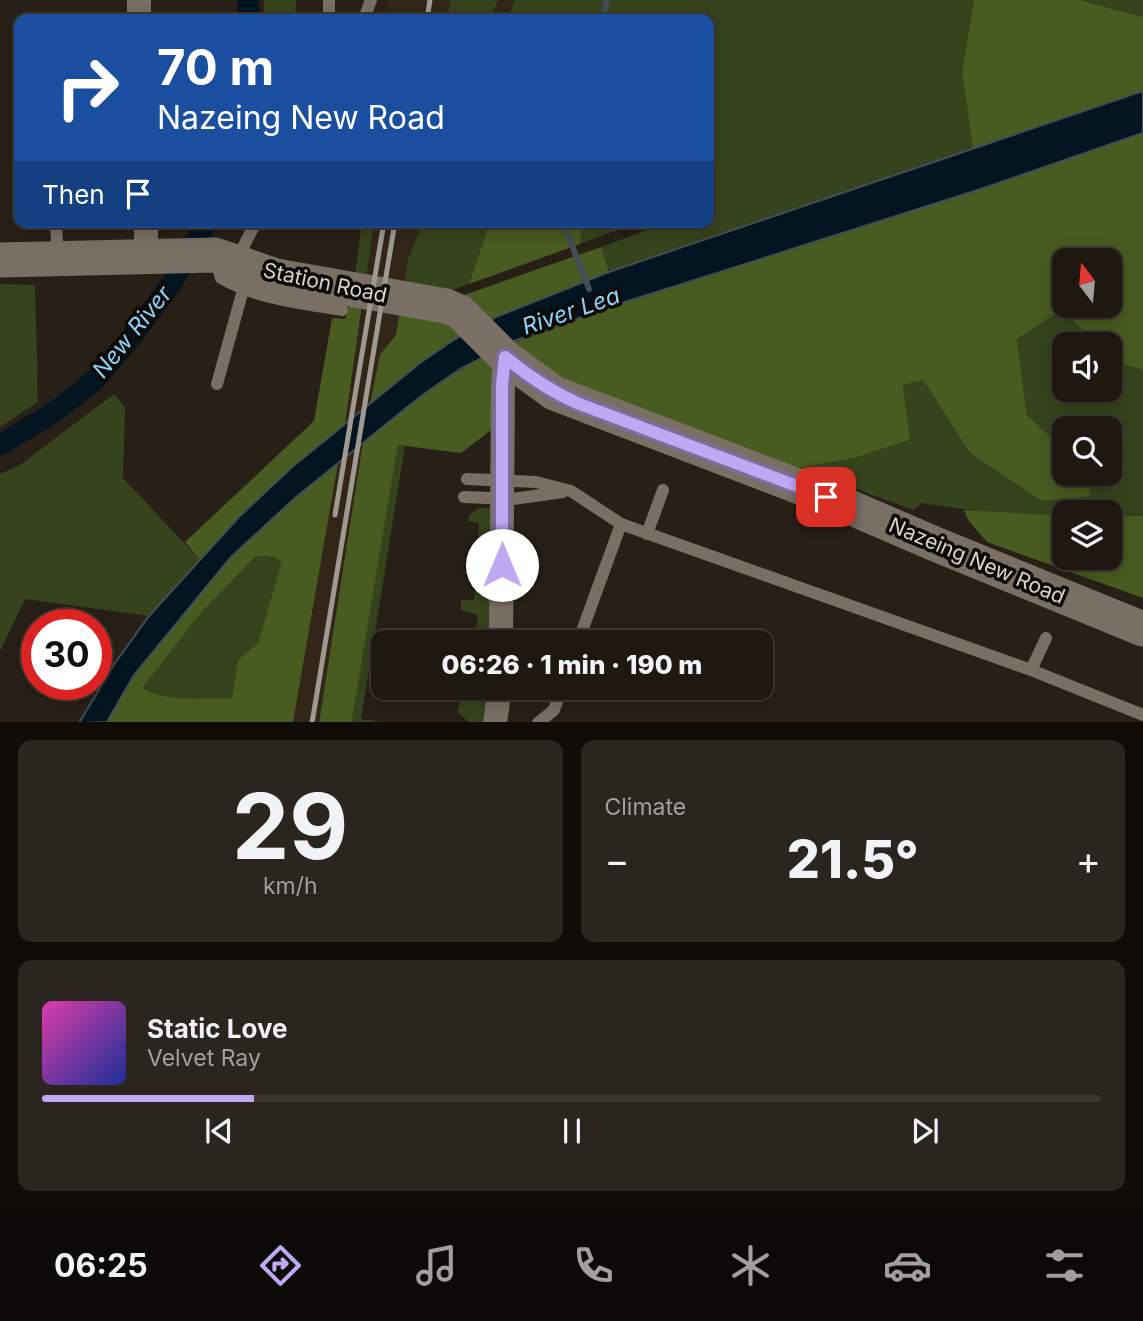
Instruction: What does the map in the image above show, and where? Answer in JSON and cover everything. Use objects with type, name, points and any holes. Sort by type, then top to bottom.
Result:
[{"type":"main road","name":"Station Road","points":[[0,260],[57,242],[196,256],[301,282],[453,308],[460,312],[504,371]]},
{"type":"main road","name":"Nazeing New Road","points":[[504,371],[533,380],[577,403],[792,484],[1143,629]]},
{"type":"street","points":[[501,630],[504,371]]},
{"type":"street","points":[[495,722],[498,700]]},
{"type":"lane","points":[[196,256],[245,228]]},
{"type":"lane","points":[[196,256],[297,303],[342,310]]},
{"type":"lane","points":[[196,256],[217,384]]},
{"type":"lane","points":[[467,479],[536,482],[570,491],[621,524],[1031,670],[1143,715]]},
{"type":"lane","points":[[647,534],[663,490]]},
{"type":"lane","points":[[464,497],[513,499],[570,491]]},
{"type":"lane","points":[[582,630],[621,524]]},
{"type":"lane","points":[[1031,670],[1046,638]]},
{"type":"lane","points":[[539,722],[554,710],[558,700]]},
{"type":"shaded area","points":[[388,0],[515,0],[509,14],[387,14]]},
{"type":"shaded area","points":[[373,228],[420,228],[408,260],[396,335],[380,356],[319,722],[293,722]]},
{"type":"green space","points":[[264,0],[296,0],[295,14],[263,14]]},
{"type":"green space","points":[[451,0],[498,0],[492,14],[448,14]]},
{"type":"green space","points":[[515,0],[974,0],[962,72],[973,150],[609,272],[601,247],[653,228],[714,228],[714,14],[509,14]]},
{"type":"green space","points":[[974,0],[1080,0],[1143,17],[1143,91],[973,150],[962,72]]},
{"type":"green space","points":[[1080,0],[1143,0],[1143,17]]},
{"type":"green space","points":[[1143,133],[1143,370],[1122,364],[1122,332],[1084,332],[1071,318],[1122,318],[1122,248],[1052,248],[1052,316],[1017,339],[1027,415],[1052,438],[1052,486],[1088,486],[1091,496],[1042,501],[970,453],[923,380],[903,385],[910,440],[854,458],[798,468],[574,385],[510,344],[619,304],[981,189]]},
{"type":"green space","points":[[361,228],[373,228],[366,278],[355,275]]},
{"type":"green space","points":[[420,228],[488,228],[469,284],[449,291],[404,284],[408,260]]},
{"type":"green space","points":[[488,228],[581,228],[580,244],[469,284]]},
{"type":"green space","points":[[581,228],[623,228],[580,244]]},
{"type":"green space","points":[[601,247],[609,272],[488,321],[472,299],[470,301],[464,295]]},
{"type":"green space","points":[[0,284],[35,285],[38,402],[0,427]]},
{"type":"green space","points":[[350,302],[362,304],[345,424],[270,489],[200,560],[185,542],[314,421],[332,318],[345,319]]},
{"type":"green space","points":[[400,310],[448,320],[465,333],[420,363],[370,404],[380,355],[396,335]]},
{"type":"green space","points":[[1052,315],[1052,318],[1071,318],[1084,332],[1052,332],[1052,402],[1122,402],[1122,364],[1143,370],[1143,517],[1122,516],[1122,500],[1052,500],[1052,516],[921,503],[914,510],[798,468],[854,458],[909,440],[903,385],[923,380],[970,453],[1042,501],[1091,495],[1088,486],[1122,486],[1122,416],[1052,416],[1052,438],[1027,415],[1017,338]]},
{"type":"green space","points":[[486,356],[495,367],[495,427],[461,453],[398,445],[352,722],[319,722],[363,442],[469,365]]},
{"type":"green space","points":[[114,394],[125,407],[123,478],[200,560],[149,616],[25,599],[0,651],[0,474],[20,465]]},
{"type":"green space","points":[[398,445],[405,446],[375,630],[371,630],[371,657],[361,719],[383,722],[352,722]]},
{"type":"green space","points":[[338,463],[293,722],[107,722],[134,675],[231,557]],"holes":[[[256,556],[275,557],[282,562],[258,643],[238,660],[232,698],[174,698],[142,688],[200,614]]]},
{"type":"green space","points":[[479,508],[494,509],[494,630],[476,630],[478,615],[461,610],[461,600],[474,600],[479,523],[468,521],[470,514]]},
{"type":"green space","points":[[964,510],[1052,515],[1052,565],[987,542],[968,520]]},
{"type":"green space","points":[[1122,516],[1143,516],[1143,598],[1065,570],[1122,570]]},
{"type":"green space","points":[[256,556],[275,557],[283,561],[258,643],[238,660],[232,699],[174,698],[141,688],[200,614]]},
{"type":"green space","points":[[461,700],[488,700],[487,722],[469,722],[457,712]]},
{"type":"water","name":"River Lea","points":[[1143,91],[1143,133],[981,189],[619,304],[514,341],[460,369],[421,396],[295,498],[231,557],[134,675],[107,722],[80,722],[93,700],[112,700],[112,668],[115,663],[149,616],[239,517],[291,468],[420,363],[455,339],[496,317],[609,272]]},
{"type":"waterway","name":"New River","points":[[248,0],[249,14]]},
{"type":"waterway","points":[[604,14],[607,0]]},
{"type":"waterway","name":"New River","points":[[0,445],[56,411],[95,380],[172,283],[204,228]]},
{"type":"waterway","name":"River Lea","points":[[565,228],[589,289]]},
{"type":"railway","points":[[428,14],[430,0]]},
{"type":"railway","points":[[335,515],[383,228]]},
{"type":"railway","points":[[312,722],[394,228]]},
{"type":"route","points":[[502,565],[502,385],[505,357],[554,393],[826,497]]}]
